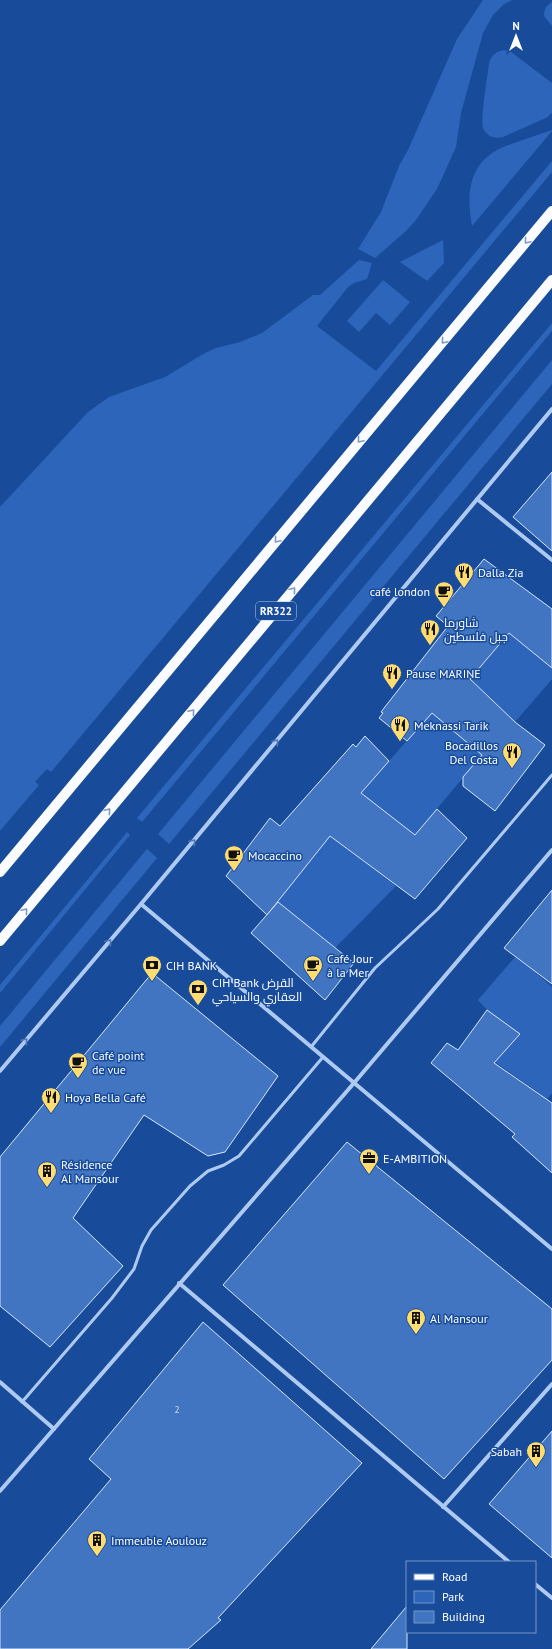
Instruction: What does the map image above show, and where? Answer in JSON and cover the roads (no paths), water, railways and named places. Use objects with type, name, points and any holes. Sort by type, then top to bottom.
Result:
[{"type":"main road","points":[[0,872],[552,211]]},
{"type":"main road","name":"RR322","points":[[0,941],[552,280]]},
{"type":"street","points":[[0,1071],[141,904],[552,409]]},
{"type":"street","points":[[477,499],[552,560]]},
{"type":"street","points":[[0,1491],[354,1083],[552,850]]},
{"type":"street","points":[[141,904],[552,1249]]},
{"type":"street","points":[[179,1283],[508,1561]]},
{"type":"street","points":[[0,1382],[54,1429]]},
{"type":"street","points":[[443,1507],[552,1384]]},
{"type":"street","points":[[536,1585],[552,1598]]},
{"type":"lane","points":[[311,1047],[375,968],[438,909],[552,775]]},
{"type":"lane","points":[[22,1402],[112,1298],[134,1269],[142,1246],[152,1230],[190,1186],[208,1171],[224,1165],[239,1156],[323,1057]]},
{"type":"place","name":"Dalla Zia","points":[[464,589]]},
{"type":"place","name":"café london","points":[[444,608]]},
{"type":"place","name":"شاورما جبل فلسطين","points":[[430,646]]},
{"type":"place","name":"Pause MARINE","points":[[392,690]]},
{"type":"place","name":"Meknassi Tarik","points":[[400,742]]},
{"type":"place","name":"Bocadillos Del Costa","points":[[512,769]]},
{"type":"place","name":"Mocaccino","points":[[234,872]]},
{"type":"place","name":"CIH BANK","points":[[152,982]]},
{"type":"place","name":"Café Jour à la Mer","points":[[313,982]]},
{"type":"place","name":"CIH Bank القرض العقاري والسياحي","points":[[198,1006]]},
{"type":"place","name":"Café point de vue","points":[[78,1079]]},
{"type":"place","name":"Hoya Bella Café","points":[[51,1114]]},
{"type":"place","name":"E-AMBITION","points":[[369,1175]]},
{"type":"place","name":"Résidence Al Mansour","points":[[47,1188]]},
{"type":"place","name":"Al Mansour","points":[[416,1335]]},
{"type":"place","name":"Sabah","points":[[536,1468]]},
{"type":"place","name":"Immeuble Aoulouz","points":[[97,1557]]}]
